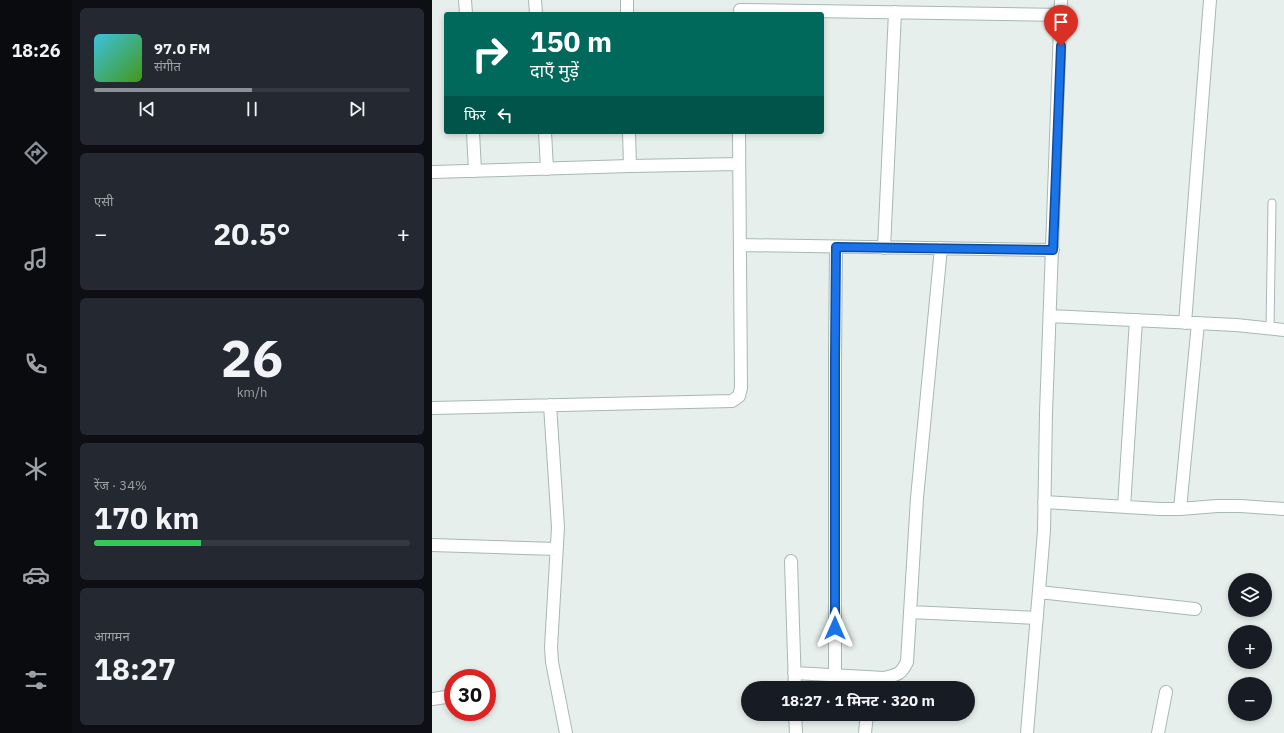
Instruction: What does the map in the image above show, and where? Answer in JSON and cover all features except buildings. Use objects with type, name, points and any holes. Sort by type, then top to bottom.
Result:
[{"type":"street","points":[[465,0],[466,12]]},
{"type":"street","points":[[535,0],[536,12]]},
{"type":"street","points":[[627,0],[627,12]]},
{"type":"street","points":[[1027,733],[1044,531],[1046,413],[1062,15],[1061,0]]},
{"type":"street","points":[[1185,323],[1210,0]]},
{"type":"street","points":[[740,8],[1062,15]]},
{"type":"street","points":[[884,248],[895,12]]},
{"type":"street","points":[[473,134],[475,171]]},
{"type":"street","points":[[545,134],[547,168]]},
{"type":"street","points":[[629,134],[630,166]]},
{"type":"street","points":[[432,408],[732,401],[738,396],[741,388],[739,134]]},
{"type":"street","points":[[432,172],[739,164]]},
{"type":"street","points":[[740,245],[1053,250]]},
{"type":"street","points":[[835,675],[836,247]]},
{"type":"street","points":[[878,681],[899,673],[907,662],[917,498],[941,248]]},
{"type":"street","points":[[1050,316],[1198,323],[1284,330]]},
{"type":"street","points":[[1124,507],[1136,320]]},
{"type":"street","points":[[1180,509],[1198,323]]},
{"type":"street","points":[[550,405],[558,526],[551,647],[552,662],[566,733]]},
{"type":"street","points":[[1044,502],[1180,509],[1217,506],[1284,509]]},
{"type":"street","points":[[432,545],[557,549]]},
{"type":"street","points":[[791,561],[795,681]]},
{"type":"street","points":[[1039,592],[1195,609]]},
{"type":"street","points":[[910,612],[1037,618]]},
{"type":"street","points":[[794,673],[884,678]]},
{"type":"street","points":[[1158,733],[1166,692]]},
{"type":"street","points":[[432,699],[444,697]]},
{"type":"street","points":[[796,721],[796,733]]},
{"type":"street","points":[[865,733],[866,721]]},
{"type":"lane","points":[[1270,329],[1272,202]]},
{"type":"route","points":[[835,628],[836,247],[1053,250],[1061,46]]}]
